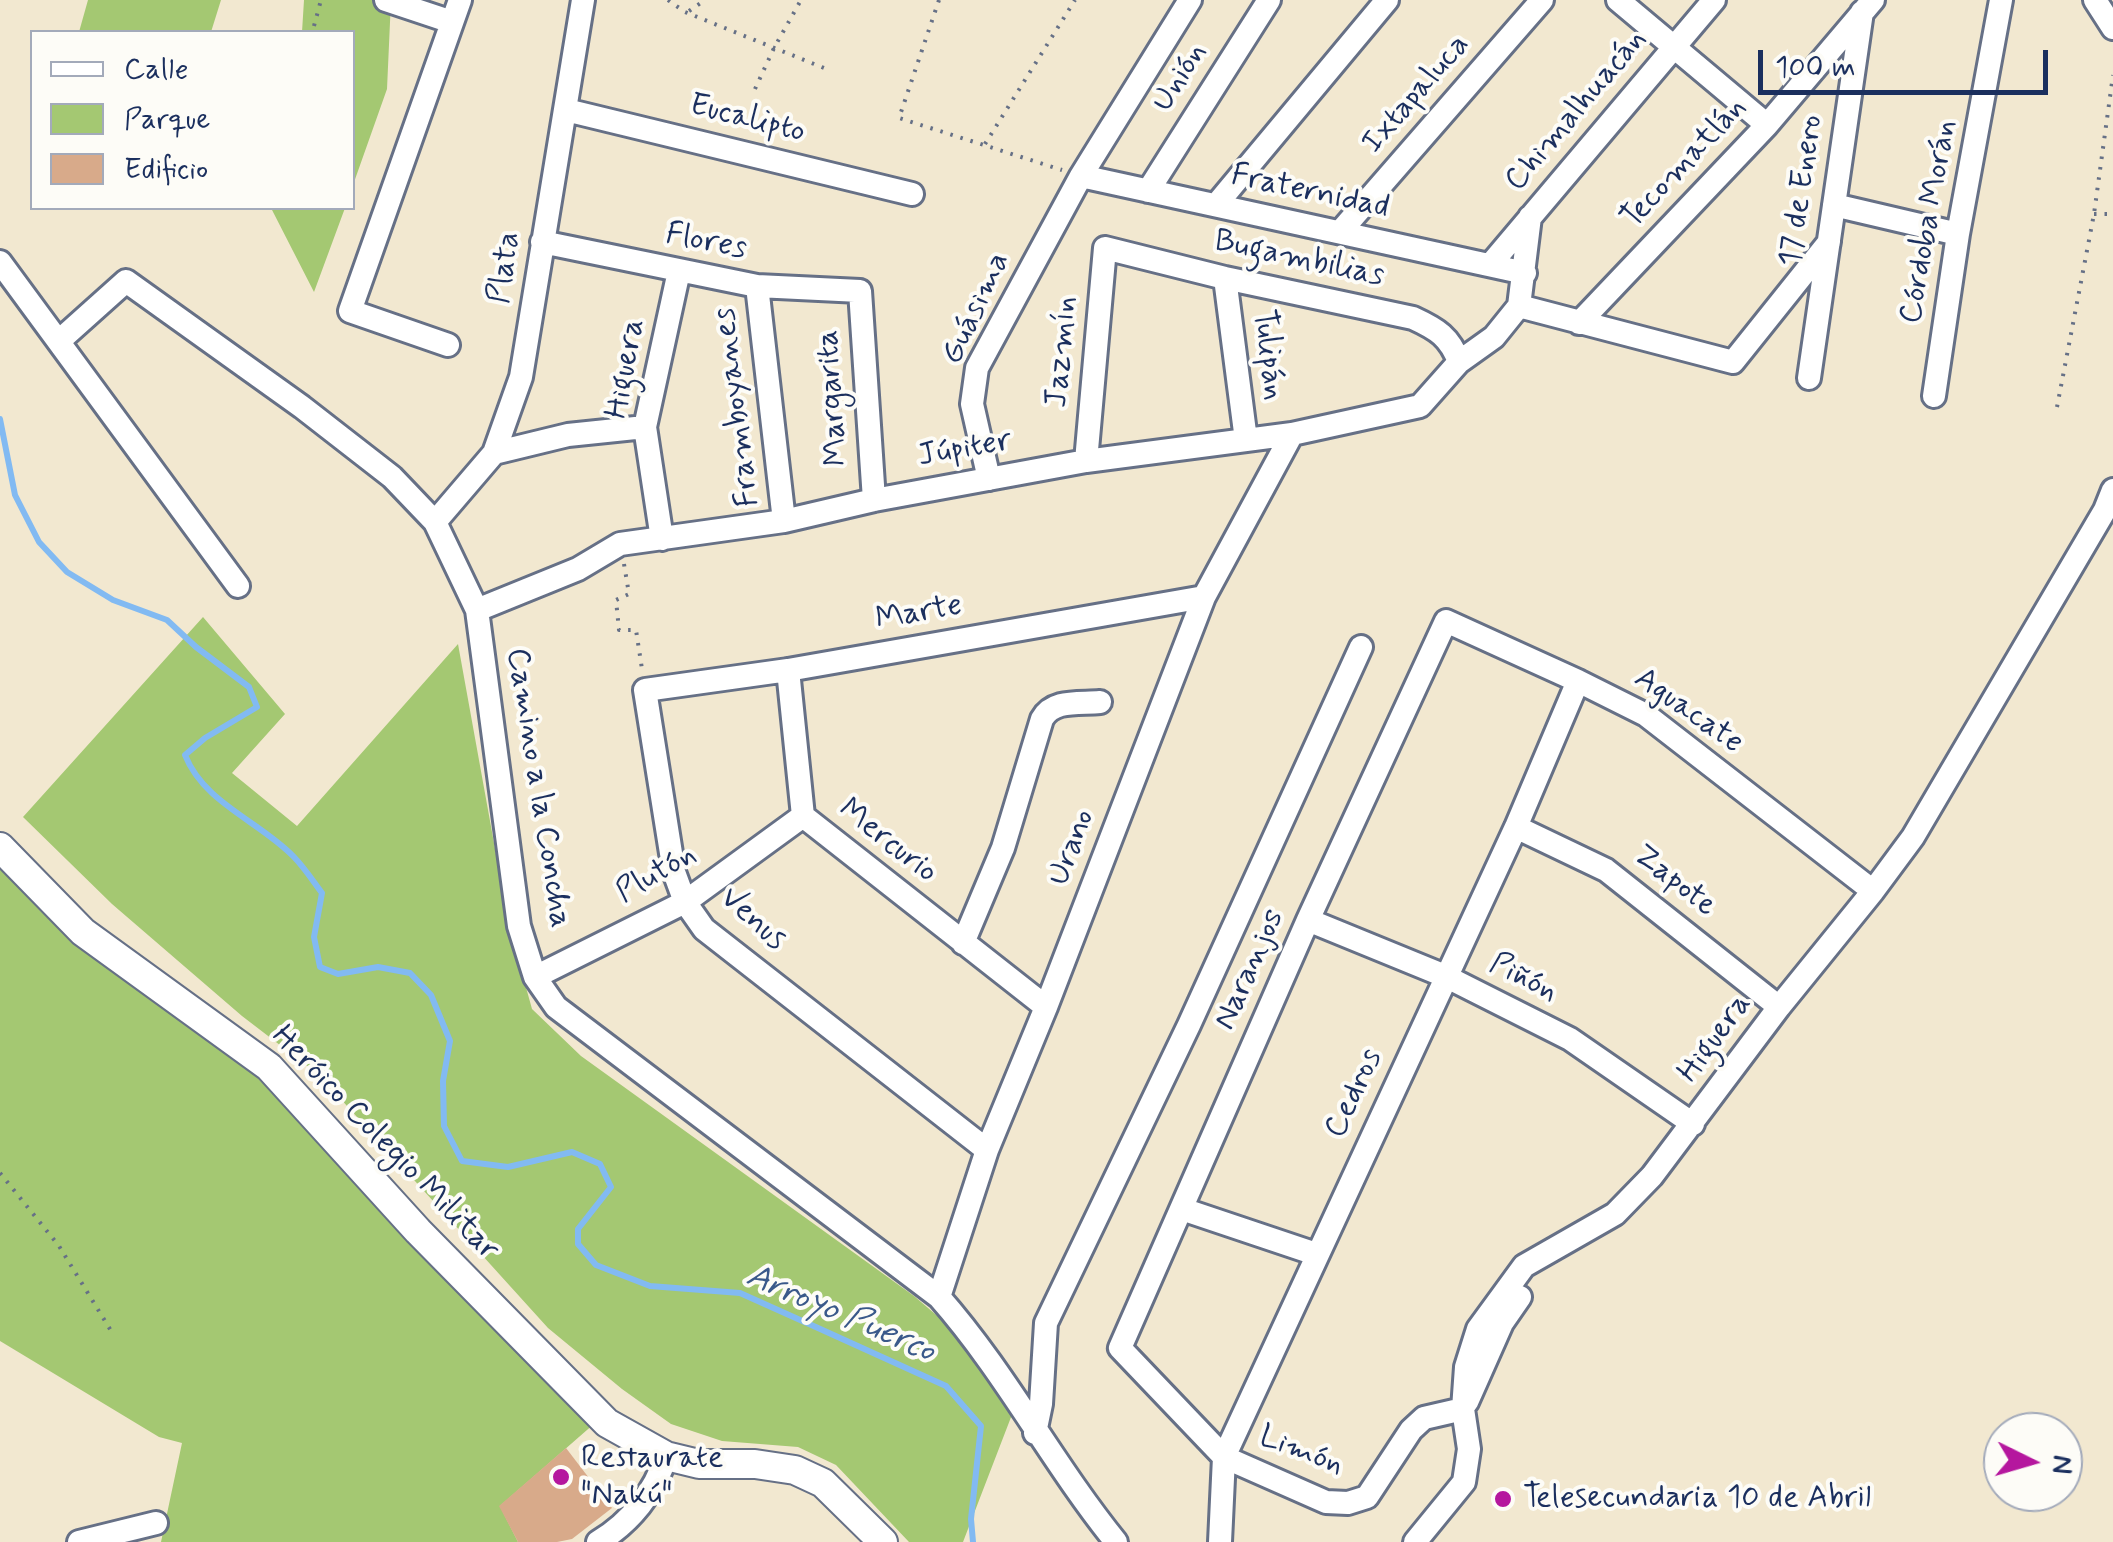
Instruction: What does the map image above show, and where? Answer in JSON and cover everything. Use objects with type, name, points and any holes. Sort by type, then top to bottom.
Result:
[{"type":"street","points":[[386,0],[456,11],[350,312],[448,345]]},
{"type":"street","name":"Plata","points":[[435,522],[494,454],[522,377],[584,0]]},
{"type":"street","name":"Guásima","points":[[990,479],[972,404],[977,368],[1082,176],[1190,0]]},
{"type":"street","name":"Unión","points":[[1148,191],[1269,0]]},
{"type":"street","points":[[1216,206],[1387,0]]},
{"type":"street","name":"Ixtapaluca","points":[[1340,232],[1542,0]]},
{"type":"street","points":[[1618,0],[1766,125]]},
{"type":"street","name":"Chimalhuacán","points":[[1490,265],[1714,0]]},
{"type":"street","name":"Córdoba Morán","points":[[1934,396],[1958,234],[2002,0]]},
{"type":"street","points":[[2095,0],[2113,28]]},
{"type":"street","name":"Tecomatlán","points":[[1579,324],[1766,125],[1868,6]]},
{"type":"street","name":"17 de Enero","points":[[1809,378],[1868,6]]},
{"type":"street","name":"Eucalipto","points":[[566,110],[912,194]]},
{"type":"street","name":"Fraternidad","points":[[1082,176],[1525,273]]},
{"type":"street","points":[[1834,205],[1958,234]]},
{"type":"street","points":[[1530,217],[1519,306],[1733,362],[1829,242]]},
{"type":"street","name":"Flores","points":[[542,242],[757,286],[860,291]]},
{"type":"street","name":"Bugambilias","points":[[1106,248],[1413,318],[1437,329],[1452,342],[1459,362]]},
{"type":"street","name":"Jazmín","points":[[1086,462],[1106,248]]},
{"type":"street","points":[[0,262],[238,586]]},
{"type":"street","name":"Higuera","points":[[662,539],[645,427],[679,271]]},
{"type":"street","name":"Tulipán","points":[[1225,278],[1246,440]]},
{"type":"street","name":"Camino a la Concha","points":[[59,341],[126,280],[302,406],[392,477],[435,522],[477,610],[519,926],[535,977],[556,1006],[938,1298],[990,1358],[1035,1433],[1116,1542]]},
{"type":"street","name":"Framboyanes","points":[[757,286],[784,521]]},
{"type":"street","name":"Margarita","points":[[860,291],[874,500]]},
{"type":"street","name":"Júpiter","points":[[477,610],[578,569],[620,544],[784,521],[874,500],[1086,462],[1292,434],[1420,406],[1459,362],[1494,337],[1519,306]]},
{"type":"street","points":[[494,454],[568,435],[645,427]]},
{"type":"street","name":"Urano","points":[[938,1298],[987,1150],[1046,1008],[1204,597],[1292,434]]},
{"type":"street","name":"Higuera","points":[[1415,1542],[1464,1482],[1469,1449],[1463,1409],[1466,1367],[1478,1329],[1524,1266],[1615,1214],[1652,1176],[1873,891],[1913,838],[2106,510],[2113,490]]},
{"type":"street","name":"Marte","points":[[645,690],[788,670],[1204,597]]},
{"type":"street","name":"Aguacate","points":[[1446,622],[1646,715],[1873,891]]},
{"type":"street","name":"Naranjos","points":[[1120,1348],[1308,920],[1446,622]]},
{"type":"street","points":[[1035,1433],[1041,1404],[1046,1323],[1189,1026],[1362,647]]},
{"type":"street","name":"Mercurio","points":[[788,670],[803,816],[1046,1008]]},
{"type":"street","name":"Cedros","points":[[1220,1542],[1224,1457],[1516,827],[1578,681]]},
{"type":"street","name":"Venus","points":[[645,690],[674,872],[686,902],[704,929],[987,1150]]},
{"type":"street","points":[[964,943],[1003,848],[1042,719],[1048,709],[1058,705],[1100,702]]},
{"type":"street","name":"Plutón","points":[[535,977],[686,902],[803,816]]},
{"type":"street","name":"Zapote","points":[[1516,827],[1606,870],[1780,1007]]},
{"type":"street","name":"Heróico Colegio Militar","points":[[0,847],[83,932],[269,1067],[418,1231],[607,1423],[666,1456]]},
{"type":"street","name":"Piñón","points":[[1308,920],[1445,976],[1570,1039],[1693,1124]]},
{"type":"street","points":[[1182,1209],[1316,1254]]},
{"type":"street","name":"Limón","points":[[1120,1348],[1224,1457],[1326,1502],[1348,1504],[1367,1496],[1411,1430],[1424,1418],[1463,1409]]},
{"type":"street","points":[[598,1542],[617,1530],[658,1483],[666,1456],[700,1464],[755,1464],[795,1470],[823,1483],[884,1542]]},
{"type":"street","points":[[79,1542],[156,1523]]},
{"type":"path","points":[[314,26],[321,0]]},
{"type":"path","points":[[668,0],[685,12],[829,70]]},
{"type":"path","points":[[685,12],[706,0]]},
{"type":"path","points":[[755,89],[801,0]]},
{"type":"path","points":[[939,0],[900,118],[1082,176]]},
{"type":"path","points":[[985,145],[1076,0]]},
{"type":"path","points":[[2057,406],[2094,214],[2113,74]]},
{"type":"path","points":[[2094,214],[2113,214]]},
{"type":"path","points":[[620,544],[629,594],[616,600],[619,630],[636,630],[645,690]]},
{"type":"path","points":[[0,1173],[59,1246],[113,1334]]},
{"type":"green space","points":[[88,0],[221,0],[212,30],[80,30]]},
{"type":"green space","points":[[304,0],[391,0],[387,89],[355,179],[355,30],[302,30]]},
{"type":"green space","points":[[272,210],[344,210],[314,292]]},
{"type":"green space","points":[[203,617],[285,714],[232,773],[297,826],[458,644],[509,926],[532,1009],[581,1056],[914,1296],[948,1325],[1013,1412],[963,1542],[909,1542],[836,1465],[798,1447],[722,1441],[671,1424],[622,1389],[548,1328],[319,1075],[242,1016],[112,904],[23,817]]},
{"type":"green space","points":[[0,846],[269,1075],[603,1416],[500,1506],[518,1542],[161,1542],[182,1443],[159,1437],[0,1341]]},
{"type":"building","name":"Restaurate \"Nakú\"","points":[[566,1448],[612,1508],[572,1539],[518,1542],[499,1506]]},
{"type":"waterway","name":"Arroyo Puerco","points":[[0,419],[15,495],[39,542],[67,572],[113,600],[167,620],[249,687],[257,707],[205,738],[185,755],[205,786],[293,856],[322,893],[314,937],[320,967],[338,974],[378,967],[410,973],[431,995],[450,1041],[443,1081],[444,1126],[462,1161],[508,1167],[572,1152],[600,1164],[611,1187],[578,1229],[578,1244],[596,1265],[650,1286],[740,1293],[946,1386],[981,1426],[971,1519],[973,1542]]},
{"type":"place","name":"Restaurate \"Nakú\"","points":[[561,1477]]},
{"type":"place","name":"Telesecundaria 10 de Abril","points":[[1503,1499]]}]
